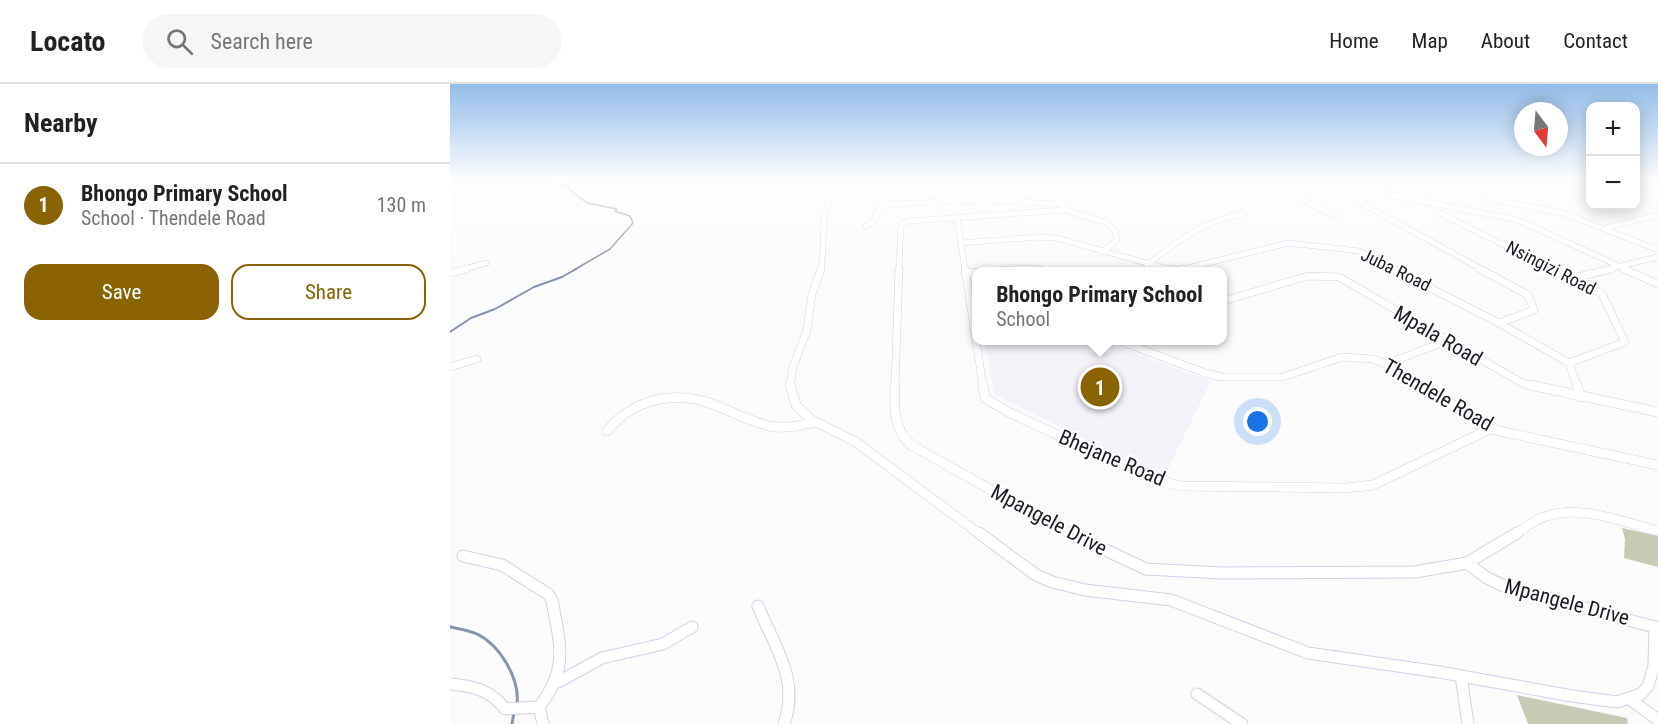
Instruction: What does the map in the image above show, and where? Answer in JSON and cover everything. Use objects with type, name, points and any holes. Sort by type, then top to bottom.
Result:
[{"type":"street","points":[[827,209],[823,226],[822,262],[812,295],[809,321],[794,362],[791,383],[793,398],[815,423],[856,442],[1036,575],[1052,583],[1081,590],[1154,596],[1171,600],[1308,654],[1461,676],[1599,700],[1630,699],[1648,686],[1654,666],[1657,628]]},
{"type":"street","points":[[866,226],[874,221],[879,209]]},
{"type":"street","name":"Mpangele Drive","points":[[1043,209],[909,221],[900,225],[895,418],[902,438],[910,445],[1074,536],[1146,569],[1231,573],[1415,572],[1467,563],[1487,578],[1504,586],[1657,628]]},
{"type":"street","name":"Mpangele Drive","points":[[1068,209],[1105,222],[1115,230],[1117,240],[1102,252]]},
{"type":"street","points":[[1320,209],[1335,216]]},
{"type":"street","points":[[1372,209],[1528,294],[1533,312],[1499,323]]},
{"type":"street","name":"Nsingizi Road","points":[[1437,209],[1440,213],[1573,278],[1604,296],[1625,339],[1619,345],[1569,363]]},
{"type":"street","points":[[1462,209],[1518,220],[1658,284]]},
{"type":"street","points":[[1545,209],[1605,228],[1658,250]]},
{"type":"street","points":[[1147,265],[1185,235],[1209,222],[1222,217],[1243,214]]},
{"type":"street","points":[[1605,228],[1658,215]]},
{"type":"street","name":"Bhejane Road","points":[[957,217],[972,303]]},
{"type":"street","name":"Juba Road","points":[[961,243],[1046,237],[1154,267]]},
{"type":"street","name":"Juba Road","points":[[1197,267],[1289,243],[1359,251],[1499,323],[1569,363]]},
{"type":"street","points":[[1573,278],[1658,257]]},
{"type":"street","points":[[450,273],[486,263]]},
{"type":"street","points":[[965,273],[972,272]]},
{"type":"street","name":"Mpala Road","points":[[1227,300],[1310,276],[1339,278],[1522,383],[1658,412]]},
{"type":"street","points":[[1389,363],[1446,341]]},
{"type":"street","name":"Bhejane Road","points":[[977,345],[983,394],[988,402],[1164,482],[1181,486],[1345,488],[1373,485],[1490,429]]},
{"type":"street","name":"Thendele Road","points":[[1129,345],[1222,377],[1283,377],[1342,357],[1356,356],[1389,363],[1490,429],[1658,465]]},
{"type":"street","points":[[450,367],[477,359]]},
{"type":"street","points":[[1569,363],[1581,397]]},
{"type":"street","points":[[607,431],[630,408],[677,395],[698,398],[777,429],[796,428],[815,423]]},
{"type":"street","points":[[1467,563],[1545,516],[1558,512],[1658,531]]},
{"type":"street","points":[[462,556],[502,565],[548,594],[552,600],[561,644],[558,682]]},
{"type":"street","points":[[758,606],[790,683],[791,706],[784,724]]},
{"type":"street","points":[[450,684],[480,688],[500,700],[505,709],[539,707],[558,682],[603,658],[621,652],[662,646],[692,627]]},
{"type":"street","points":[[1461,676],[1468,724]]},
{"type":"street","points":[[1197,694],[1242,724]]},
{"type":"street","points":[[1630,699],[1658,720]]},
{"type":"street","points":[[539,707],[543,724]]},
{"type":"shaded area","points":[[986,345],[1112,345],[1211,381],[1163,479],[994,394]]},
{"type":"green space","points":[[1622,528],[1658,536],[1658,567],[1624,558],[1625,539]]},
{"type":"green space","points":[[1517,695],[1627,718],[1628,724],[1528,724]]},
{"type":"waterway","points":[[574,270],[610,249],[633,223],[630,216],[615,211],[616,209]]},
{"type":"waterway","points":[[450,332],[471,318],[495,309],[534,287],[562,277],[576,269]]},
{"type":"waterway","points":[[450,627],[474,633],[485,639],[501,654],[512,674],[517,704]]},
{"type":"waterway","points":[[512,724],[514,712]]},
{"type":"place","name":"Bhongo Primary School","points":[[1100,387]]}]
